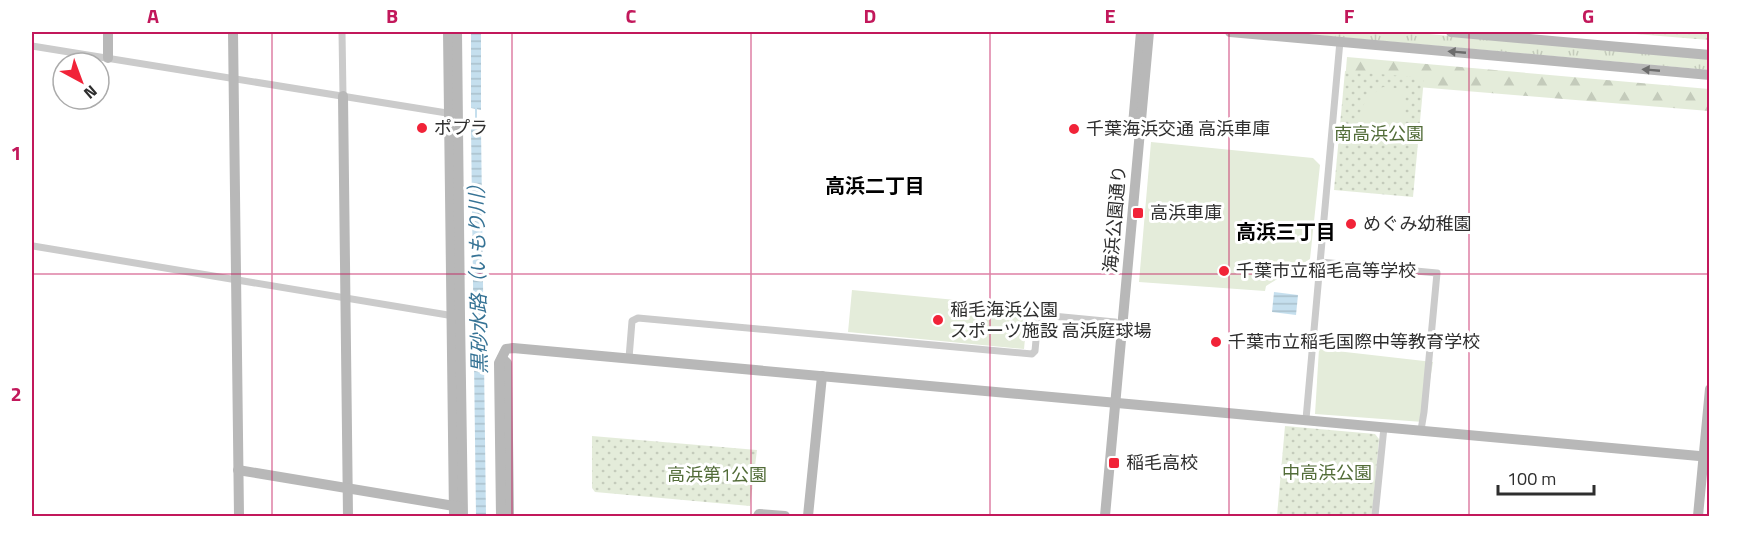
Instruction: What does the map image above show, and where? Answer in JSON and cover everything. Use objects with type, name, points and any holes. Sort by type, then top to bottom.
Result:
[{"type":"street","points":[[108,32],[108,51]]},
{"type":"street","points":[[233,32],[239,516]]},
{"type":"street","points":[[342,32],[348,516]]},
{"type":"street","points":[[448,32],[454,115]]},
{"type":"street","points":[[238,470],[459,512],[454,115],[458,32]]},
{"type":"street","name":"海浜公園通り","points":[[1105,516],[1115,322],[1141,32]]},
{"type":"street","name":"海浜公園通り","points":[[1098,516],[1112,401],[1149,32]]},
{"type":"street","points":[[1230,32],[1710,75]]},
{"type":"street","points":[[1450,32],[1710,55]]},
{"type":"street","points":[[1306,419],[1340,41]]},
{"type":"street","points":[[32,46],[64,51]]},
{"type":"street","points":[[111,58],[454,115]]},
{"type":"street","points":[[33,246],[456,316]]},
{"type":"street","points":[[1320,262],[1437,273],[1421,430]]},
{"type":"street","points":[[629,358],[632,321],[636,318],[1032,354],[1035,351],[1038,318],[1042,315],[1115,322]]},
{"type":"street","points":[[501,516],[499,363],[506,349],[513,348],[1706,456]]},
{"type":"street","points":[[502,358],[507,363],[509,516]]},
{"type":"street","points":[[808,516],[822,376]]},
{"type":"street","points":[[1698,516],[1706,456],[1710,389]]},
{"type":"street","points":[[1375,516],[1384,427]]},
{"type":"street","points":[[758,516],[759,514],[785,516]]},
{"type":"green space","points":[[1282,32],[1407,32],[1709,59],[1709,70]]},
{"type":"green space","points":[[1611,32],[1709,32],[1709,40]]},
{"type":"green space","points":[[1347,57],[1709,89],[1709,111],[1345,81]]},
{"type":"green space","name":"南高浜公園","points":[[1345,71],[1424,78],[1413,197],[1334,190]]},
{"type":"green space","points":[[1383,87],[1405,89],[1402,132],[1357,125],[1365,102]]},
{"type":"green space","points":[[1151,142],[1313,158],[1320,165],[1310,259],[1266,286],[1265,291],[1139,282]]},
{"type":"green space","name":"稲毛海浜公園 スポーツ施設 高浜庭球場","points":[[852,290],[1028,307],[1024,349],[848,332]]},
{"type":"green space","points":[[1319,349],[1433,362],[1423,422],[1315,414]]},
{"type":"green space","name":"中高浜公園","points":[[1285,426],[1375,434],[1379,439],[1372,516],[1277,516]]},
{"type":"green space","name":"高浜第1公園","points":[[592,436],[757,450],[750,506],[595,492],[592,488]]},
{"type":"water","points":[[471,32],[481,32],[481,110],[471,108]]},
{"type":"water","points":[[471,128],[481,129],[486,516],[476,516]]},
{"type":"water","points":[[1274,292],[1298,295],[1296,315],[1272,312]]},
{"type":"waterway","name":"黒砂水路（いもり川）","points":[[476,108],[476,130]]},
{"type":"place","name":"ポプラ","points":[[422,128]]},
{"type":"place","name":"千葉海浜交通 高浜車庫","points":[[1074,129]]},
{"type":"place","name":"高浜車庫","points":[[1138,213]]},
{"type":"place","name":"めぐみ幼稚園","points":[[1351,224]]},
{"type":"place","name":"千葉市立稲毛高等学校","points":[[1224,271]]},
{"type":"place","name":"稲毛海浜公園 スポーツ施設 高浜庭球場","points":[[938,320]]},
{"type":"place","name":"千葉市立稲毛国際中等教育学校","points":[[1216,342]]},
{"type":"place","name":"稲毛高校","points":[[1114,463]]},
{"type":"district","name":"高浜二丁目","points":[[875,186]]},
{"type":"district","name":"高浜三丁目","points":[[1286,232]]}]
